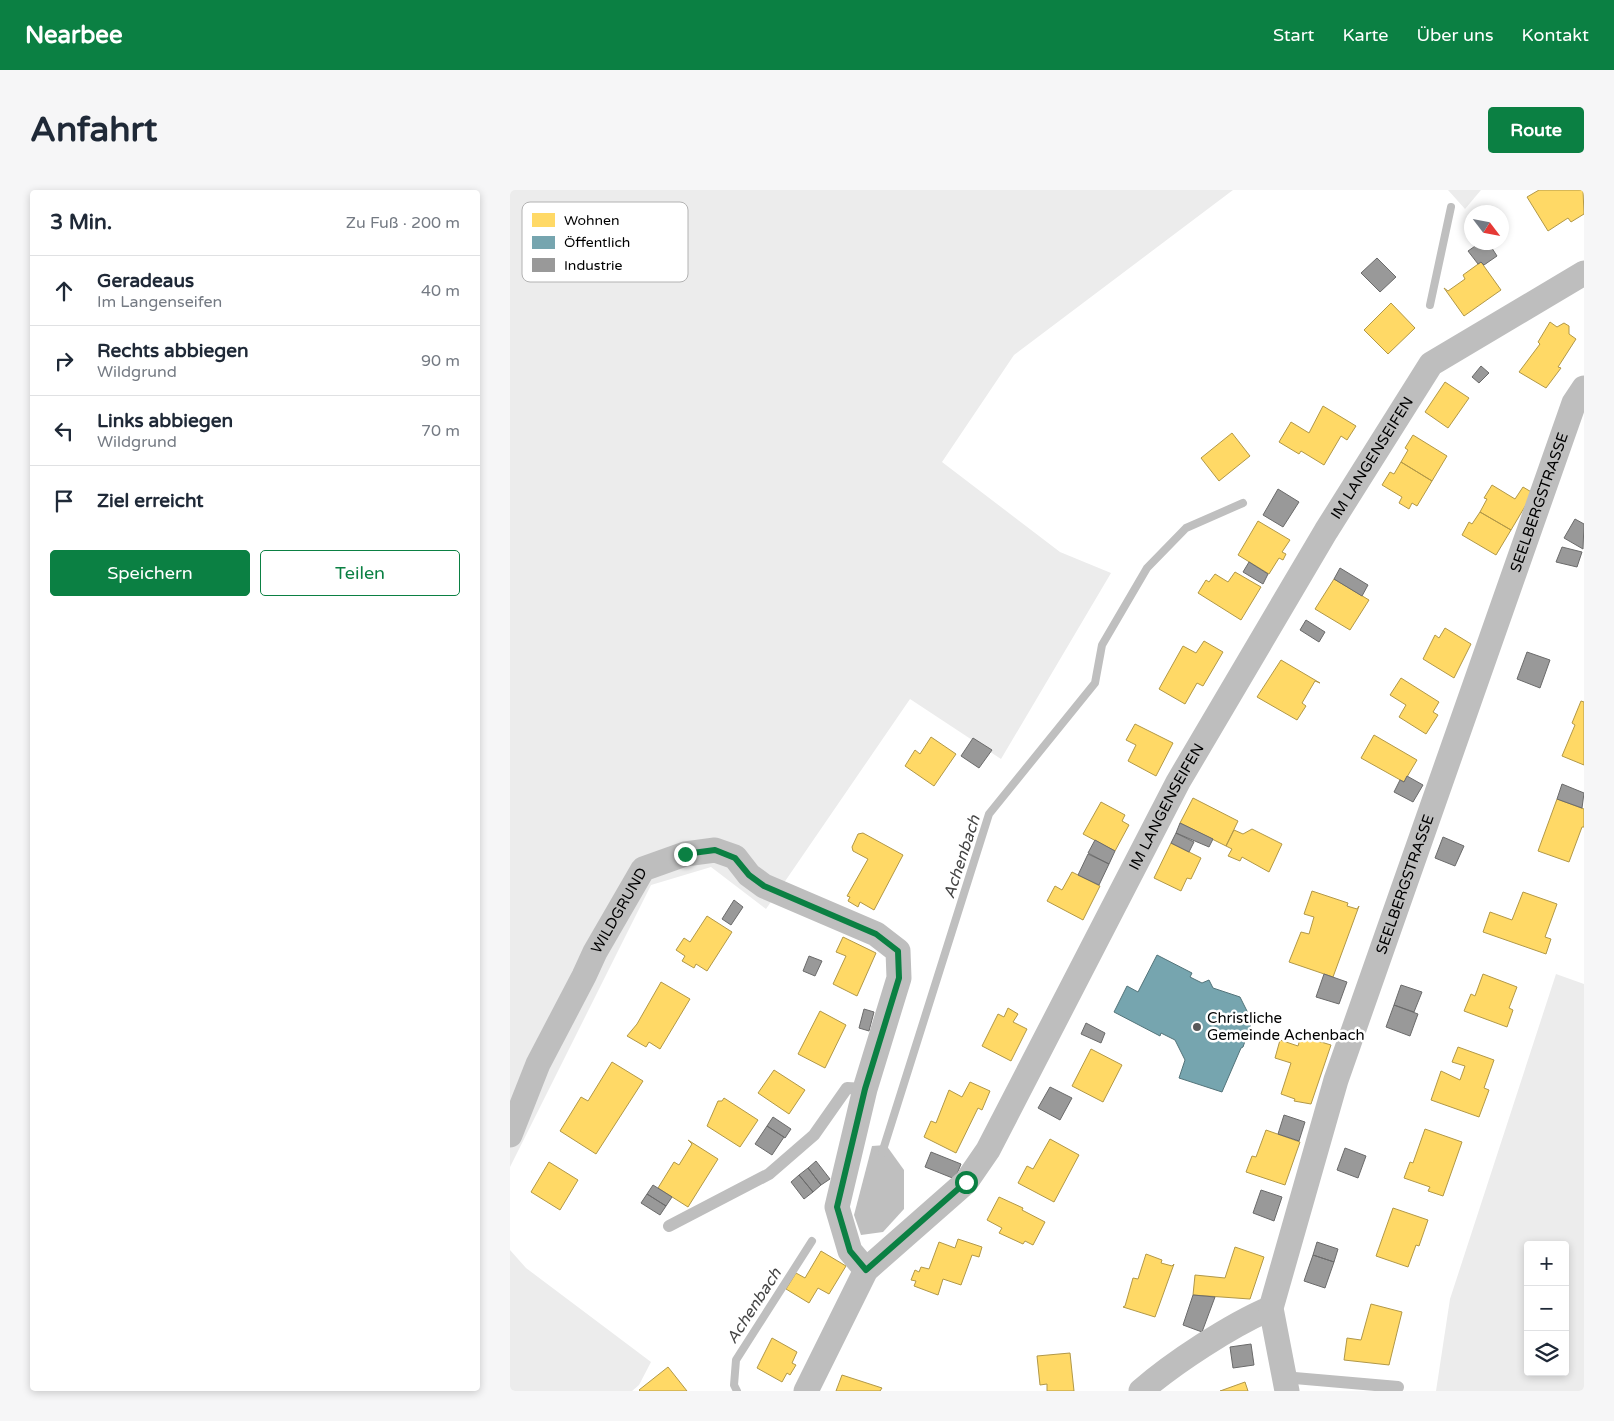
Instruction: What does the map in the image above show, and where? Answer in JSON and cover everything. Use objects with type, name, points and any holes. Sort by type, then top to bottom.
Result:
[{"type":"street","name":"IM LANGENSEIFEN","points":[[806,1391],[866,1270],[966,1182],[988,1150],[1178,782],[1326,531],[1430,364],[1584,273]]},
{"type":"street","name":"SEELBERGSTRASSE","points":[[1285,1384],[1271,1308],[1336,1080],[1502,615],[1574,404],[1584,388]]},
{"type":"street","name":"WILDGRUND","points":[[510,1135],[538,1064],[595,952],[643,869],[685,854],[715,850],[735,858],[749,875],[764,886],[876,934],[898,951],[899,978],[865,1089],[837,1207],[850,1251],[866,1270]]},
{"type":"street","points":[[1140,1391],[1173,1366],[1249,1317],[1271,1308]]},
{"type":"lane","points":[[669,1226],[769,1174],[814,1135],[847,1088],[865,1089]]},
{"type":"lane","points":[[1285,1384],[1398,1387]]},
{"type":"shaded area","points":[[510,190],[1233,190],[1014,355],[942,462],[1060,552],[1111,573],[1001,759],[910,699],[766,909],[711,867],[651,885],[510,1167]]},
{"type":"shaded area","points":[[1448,190],[1481,190],[1468,205],[1464,205],[1464,208]]},
{"type":"shaded area","points":[[1556,974],[1584,984],[1584,1391],[1436,1391],[1450,1299]]},
{"type":"shaded area","points":[[886,1145],[904,1170],[904,1209],[883,1232],[861,1235],[854,1215],[872,1146]]},
{"type":"shaded area","points":[[510,1250],[526,1268],[651,1362],[639,1385],[632,1391],[510,1391]]},
{"type":"building: Wohnen","points":[[1539,190],[1583,190],[1584,214],[1571,222],[1568,218],[1548,231],[1527,197]]},
{"type":"building: Wohnen","points":[[1481,262],[1501,290],[1464,316],[1444,288],[1448,291],[1465,279],[1463,275]]},
{"type":"building: Wohnen","points":[[1391,303],[1415,328],[1388,354],[1364,330]]},
{"type":"building: Wohnen","points":[[1550,322],[1557,327],[1564,323],[1569,326],[1569,334],[1576,339],[1558,367],[1561,368],[1546,388],[1519,372],[1540,344],[1538,342]]},
{"type":"building: Wohnen","points":[[1445,382],[1469,398],[1448,428],[1425,412]]},
{"type":"building: Wohnen","points":[[1323,406],[1356,426],[1347,440],[1341,436],[1324,465],[1301,451],[1299,454],[1279,442],[1291,422],[1309,433]]},
{"type":"building: Wohnen","points":[[1232,433],[1250,456],[1219,481],[1201,458]]},
{"type":"building: Wohnen","points":[[1413,435],[1447,456],[1432,481],[1401,462],[1408,450],[1405,448]]},
{"type":"building: Wohnen","points":[[1401,462],[1432,481],[1417,506],[1412,503],[1409,509],[1399,503],[1402,497],[1382,485],[1390,472],[1394,474]]},
{"type":"building: Wohnen","points":[[1492,485],[1515,499],[1523,487],[1533,493],[1511,530],[1480,512],[1487,499],[1484,498]]},
{"type":"building: Wohnen","points":[[1480,512],[1511,530],[1496,555],[1462,535],[1469,522],[1472,524]]},
{"type":"building: Wohnen","points":[[1258,521],[1290,540],[1282,552],[1286,554],[1283,560],[1279,558],[1269,574],[1238,555]]},
{"type":"building: Wohnen","points":[[1235,572],[1261,587],[1241,620],[1198,593],[1206,580],[1209,582],[1215,574],[1228,582]]},
{"type":"building: Wohnen","points":[[1334,579],[1369,600],[1350,630],[1315,609]]},
{"type":"building: Wohnen","points":[[1445,628],[1471,644],[1454,678],[1423,659],[1435,635],[1439,638]]},
{"type":"building: Wohnen","points":[[1204,641],[1223,652],[1203,686],[1197,683],[1185,704],[1159,689],[1183,646],[1196,653]]},
{"type":"building: Wohnen","points":[[1281,660],[1320,683],[1315,681],[1302,703],[1306,706],[1297,720],[1257,697]]},
{"type":"building: Wohnen","points":[[1401,678],[1439,702],[1433,712],[1438,715],[1426,734],[1399,717],[1406,705],[1390,695]]},
{"type":"building: Wohnen","points":[[1581,701],[1584,702],[1584,765],[1562,756],[1575,725],[1572,723]]},
{"type":"building: Wohnen","points":[[1135,724],[1173,743],[1156,776],[1128,761],[1136,745],[1126,740]]},
{"type":"building: Wohnen","points":[[1374,735],[1417,760],[1404,782],[1361,758]]},
{"type":"building: Wohnen","points":[[931,737],[956,754],[934,786],[905,766],[915,750],[920,754]]},
{"type":"building: Wohnen","points":[[1193,798],[1238,821],[1226,846],[1180,823]]},
{"type":"building: Wohnen","points":[[1557,799],[1584,809],[1584,827],[1582,827],[1569,862],[1538,851]]},
{"type":"building: Wohnen","points":[[1101,802],[1125,815],[1122,821],[1129,825],[1115,851],[1083,834]]},
{"type":"building: Wohnen","points":[[1252,829],[1282,844],[1269,872],[1242,857],[1240,861],[1228,856],[1232,849],[1226,846],[1234,830],[1243,834]]},
{"type":"building: Wohnen","points":[[863,833],[903,855],[874,910],[860,902],[858,907],[848,901],[850,897],[847,896],[868,859],[853,851],[852,847],[858,834]]},
{"type":"building: Wohnen","points":[[1171,843],[1201,858],[1191,879],[1187,878],[1181,891],[1154,878]]},
{"type":"building: Wohnen","points":[[1072,872],[1100,886],[1083,920],[1047,901],[1055,886],[1062,890]]},
{"type":"building: Wohnen","points":[[1312,891],[1348,903],[1347,906],[1357,909],[1359,906],[1333,977],[1289,962],[1301,932],[1309,934],[1314,917],[1304,914]]},
{"type":"building: Wohnen","points":[[1523,892],[1557,904],[1545,937],[1551,939],[1546,954],[1483,932],[1490,912],[1512,920]]},
{"type":"building: Wohnen","points":[[707,916],[732,932],[707,971],[696,964],[694,968],[682,961],[685,956],[676,950],[684,938],[690,942]]},
{"type":"building: Wohnen","points":[[843,937],[876,953],[857,996],[833,984],[846,956],[836,952]]},
{"type":"building: Wohnen","points":[[1483,974],[1517,987],[1509,1008],[1513,1010],[1507,1027],[1464,1011],[1471,994],[1475,996]]},
{"type":"building: Wohnen","points":[[661,982],[690,999],[660,1049],[649,1042],[646,1047],[627,1036],[637,1024]]},
{"type":"building: Wohnen","points":[[1008,1008],[1018,1014],[1013,1022],[1027,1029],[1011,1061],[982,1046],[998,1014],[1004,1017]]},
{"type":"building: Wohnen","points":[[820,1011],[846,1025],[825,1068],[798,1054]]},
{"type":"building: Wohnen","points":[[1301,1036],[1331,1045],[1311,1104],[1294,1101],[1295,1099],[1281,1094],[1291,1063],[1275,1058],[1280,1040],[1298,1046]]},
{"type":"building: Wohnen","points":[[1458,1047],[1494,1060],[1484,1088],[1489,1090],[1479,1117],[1431,1100],[1441,1071],[1460,1080],[1465,1066],[1452,1062]]},
{"type":"building: Wohnen","points":[[1091,1049],[1122,1065],[1103,1102],[1072,1086]]},
{"type":"building: Wohnen","points":[[612,1062],[643,1081],[596,1154],[560,1131],[581,1097],[588,1101]]},
{"type":"building: Wohnen","points":[[774,1070],[805,1090],[789,1114],[758,1093]]},
{"type":"building: Wohnen","points":[[970,1082],[990,1091],[982,1110],[978,1108],[956,1153],[924,1137],[931,1121],[936,1123],[949,1090],[962,1097]]},
{"type":"building: Wohnen","points":[[724,1098],[758,1120],[740,1147],[707,1126],[718,1101],[722,1101]]},
{"type":"building: Wohnen","points":[[1425,1129],[1462,1142],[1443,1196],[1428,1191],[1430,1187],[1404,1178],[1410,1162],[1413,1163]]},
{"type":"building: Wohnen","points":[[1266,1130],[1300,1142],[1285,1185],[1246,1172],[1252,1156],[1256,1157]]},
{"type":"building: Wohnen","points":[[1050,1139],[1079,1155],[1054,1202],[1018,1183],[1027,1166],[1033,1169]]},
{"type":"building: Wohnen","points":[[688,1140],[718,1159],[688,1207],[658,1188],[674,1162],[679,1165],[692,1144]]},
{"type":"building: Wohnen","points":[[549,1162],[578,1180],[560,1210],[531,1192]]},
{"type":"building: Wohnen","points":[[999,1197],[1023,1208],[1022,1210],[1045,1222],[1033,1245],[1025,1241],[1023,1244],[999,1233],[1002,1228],[987,1220]]},
{"type":"building: Wohnen","points":[[1393,1208],[1428,1220],[1419,1246],[1416,1245],[1408,1267],[1376,1256]]},
{"type":"building: Wohnen","points":[[958,1239],[982,1247],[979,1257],[972,1255],[961,1285],[943,1279],[938,1295],[914,1286],[916,1281],[911,1280],[915,1270],[919,1272],[921,1267],[929,1269],[939,1242],[955,1248]]},
{"type":"building: Wohnen","points":[[1235,1247],[1264,1257],[1250,1299],[1193,1295],[1195,1275],[1225,1278]]},
{"type":"building: Wohnen","points":[[821,1251],[846,1266],[829,1294],[818,1288],[809,1303],[786,1289],[796,1273],[805,1278]]},
{"type":"building: Wohnen","points":[[1146,1254],[1162,1260],[1161,1263],[1172,1266],[1174,1264],[1155,1317],[1123,1307],[1125,1306],[1133,1278],[1138,1279]]},
{"type":"building: Wohnen","points":[[1371,1304],[1402,1312],[1389,1365],[1344,1360],[1347,1338],[1361,1340]]},
{"type":"building: Wohnen","points":[[772,1338],[797,1352],[792,1363],[796,1365],[790,1375],[787,1373],[782,1382],[757,1368]]},
{"type":"building: Wohnen","points":[[1070,1353],[1074,1391],[1047,1391],[1047,1384],[1040,1385],[1037,1356]]},
{"type":"building: Wohnen","points":[[668,1367],[687,1391],[639,1390]]},
{"type":"building: Wohnen","points":[[842,1375],[882,1388],[880,1391],[836,1391]]},
{"type":"building: Wohnen","points":[[1245,1382],[1248,1391],[1220,1391]]},
{"type":"building: Öffentlich","name":"Christliche Gemeinde Achenbach","points":[[1157,955],[1192,973],[1190,977],[1202,983],[1209,980],[1213,988],[1240,997],[1252,1021],[1243,1047],[1222,1092],[1179,1078],[1185,1060],[1175,1040],[1161,1033],[1160,1036],[1114,1012],[1127,986],[1138,992]]},
{"type":"building: Industrie","points":[[1493,250],[1497,256],[1484,265],[1481,262],[1478,264],[1468,251]]},
{"type":"building: Industrie","points":[[1377,258],[1396,277],[1380,292],[1361,273]]},
{"type":"building: Industrie","points":[[1481,366],[1489,373],[1479,383],[1472,377]]},
{"type":"building: Industrie","points":[[1278,489],[1299,502],[1283,527],[1263,515]]},
{"type":"building: Industrie","points":[[1575,519],[1584,524],[1583,549],[1564,538]]},
{"type":"building: Industrie","points":[[1562,547],[1582,552],[1577,567],[1556,562]]},
{"type":"building: Industrie","points":[[1249,562],[1268,574],[1263,584],[1243,572]]},
{"type":"building: Industrie","points":[[1340,568],[1368,585],[1362,596],[1334,579]]},
{"type":"building: Industrie","points":[[1306,620],[1325,632],[1319,642],[1300,630]]},
{"type":"building: Industrie","points":[[1527,652],[1550,660],[1540,688],[1517,679]]},
{"type":"building: Industrie","points":[[973,738],[992,750],[979,768],[961,756]]},
{"type":"building: Industrie","points":[[1407,776],[1423,785],[1413,802],[1394,792],[1400,780],[1404,782]]},
{"type":"building: Industrie","points":[[1562,784],[1584,793],[1582,808],[1557,799]]},
{"type":"building: Industrie","points":[[1180,823],[1213,839],[1209,847],[1176,833]]},
{"type":"building: Industrie","points":[[1176,833],[1194,842],[1189,852],[1171,843]]},
{"type":"building: Industrie","points":[[1443,837],[1464,846],[1455,866],[1435,858]]},
{"type":"building: Industrie","points":[[1095,840],[1115,851],[1109,864],[1088,853]]},
{"type":"building: Industrie","points":[[1088,854],[1109,864],[1099,885],[1078,875]]},
{"type":"building: Industrie","points":[[734,900],[743,907],[731,925],[722,919]]},
{"type":"building: Industrie","points":[[809,956],[822,961],[815,976],[803,971]]},
{"type":"building: Industrie","points":[[1324,974],[1347,982],[1339,1004],[1316,997]]},
{"type":"building: Industrie","points":[[1401,985],[1422,992],[1414,1012],[1394,1005]]},
{"type":"building: Industrie","points":[[1394,1005],[1418,1014],[1410,1036],[1386,1027]]},
{"type":"building: Industrie","points":[[864,1009],[874,1012],[869,1031],[859,1028]]},
{"type":"building: Industrie","points":[[1086,1023],[1105,1033],[1101,1043],[1081,1034]]},
{"type":"building: Industrie","points":[[1050,1087],[1072,1098],[1060,1120],[1038,1108]]},
{"type":"building: Industrie","points":[[1284,1115],[1305,1122],[1299,1141],[1278,1134]]},
{"type":"building: Industrie","points":[[773,1117],[791,1129],[785,1138],[767,1126]]},
{"type":"building: Industrie","points":[[767,1126],[784,1137],[772,1155],[755,1144]]},
{"type":"building: Industrie","points":[[1345,1148],[1366,1156],[1358,1178],[1337,1170]]},
{"type":"building: Industrie","points":[[931,1152],[961,1164],[955,1179],[925,1167]]},
{"type":"building: Industrie","points":[[816,1161],[830,1179],[821,1185],[808,1168]]},
{"type":"building: Industrie","points":[[808,1168],[821,1185],[813,1192],[799,1175]]},
{"type":"building: Industrie","points":[[799,1175],[813,1192],[804,1199],[791,1182]]},
{"type":"building: Industrie","points":[[653,1185],[672,1197],[666,1206],[647,1194]]},
{"type":"building: Industrie","points":[[1261,1190],[1282,1197],[1274,1221],[1253,1213]]},
{"type":"building: Industrie","points":[[647,1194],[666,1206],[660,1215],[641,1203]]},
{"type":"building: Industrie","points":[[1317,1242],[1338,1249],[1334,1262],[1313,1255]]},
{"type":"building: Industrie","points":[[1313,1255],[1334,1262],[1325,1288],[1304,1281]]},
{"type":"building: Industrie","points":[[1193,1295],[1215,1297],[1202,1332],[1183,1325]]},
{"type":"building: Industrie","points":[[1251,1344],[1254,1365],[1233,1368],[1230,1347]]},
{"type":"waterway","name":"Achenbach","points":[[1430,305],[1451,207]]},
{"type":"waterway","name":"Achenbach","points":[[882,1153],[989,814],[1095,683],[1102,645],[1147,568],[1186,528],[1243,503]]},
{"type":"waterway","name":"Achenbach","points":[[737,1391],[734,1385],[736,1360],[812,1241]]},
{"type":"place","name":"Christliche Gemeinde Achenbach","points":[[1197,1027]]},
{"type":"route","points":[[685,854],[715,850],[735,858],[749,875],[764,886],[876,934],[898,951],[899,978],[865,1089],[837,1207],[850,1251],[866,1270],[966,1182]]}]
